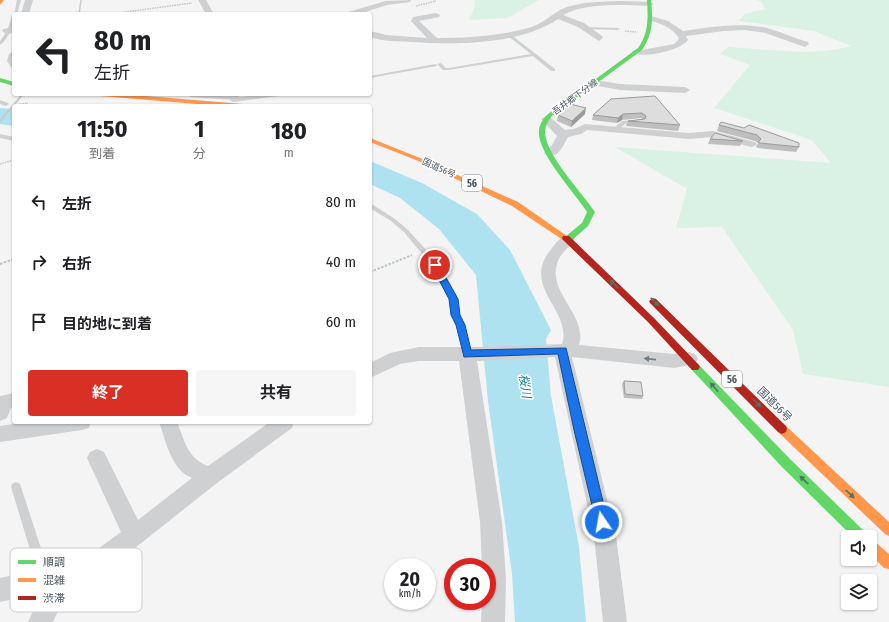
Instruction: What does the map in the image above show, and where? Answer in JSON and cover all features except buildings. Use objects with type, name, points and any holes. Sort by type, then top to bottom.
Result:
[{"type":"main road","points":[[0,4],[2,0]]},
{"type":"main road","name":"吾井郷下分線","points":[[568,239],[585,224],[591,212],[550,153],[542,136],[542,128],[550,115],[637,52],[648,38],[651,29],[649,2]]},
{"type":"main road","points":[[0,80],[12,83]]},
{"type":"main road","points":[[153,96],[233,99]]},
{"type":"main road","name":"国道56号","points":[[372,141],[432,165],[515,204],[568,239],[589,249]]},
{"type":"main road","name":"国道56号","points":[[568,239],[651,320],[786,463],[855,530]]},
{"type":"main road","name":"国道56号","points":[[646,294],[805,452],[889,530]]},
{"type":"main road","points":[[877,551],[889,563]]},
{"type":"street","points":[[26,12],[29,0]]},
{"type":"street","points":[[357,12],[380,5],[407,0]]},
{"type":"street","points":[[203,1],[209,12]]},
{"type":"street","points":[[372,34],[382,37],[434,41],[510,35],[543,25],[556,15],[573,8],[649,2]]},
{"type":"street","points":[[380,5],[396,11]]},
{"type":"street","points":[[434,41],[415,21],[420,17],[436,15]]},
{"type":"street","points":[[556,15],[585,28],[599,38]]},
{"type":"street","points":[[637,52],[642,53],[677,46],[684,40],[681,34],[662,21],[651,18]]},
{"type":"street","points":[[681,34],[734,26],[768,31],[805,44]]},
{"type":"street","points":[[595,83],[620,87],[685,90]]},
{"type":"street","points":[[208,96],[233,99]]},
{"type":"street","points":[[546,120],[563,134],[577,132],[585,127],[689,136],[713,134],[751,144]]},
{"type":"street","points":[[550,153],[560,143],[563,134]]},
{"type":"street","points":[[568,239],[550,263],[548,272],[554,292],[572,336],[561,351],[602,522],[615,622]]},
{"type":"street","points":[[372,370],[396,358],[419,354],[561,351],[674,361],[689,359]]},
{"type":"street","points":[[472,354],[491,522],[494,578],[493,622]]},
{"type":"street","points":[[0,413],[4,402],[12,400]]},
{"type":"street","points":[[0,434],[68,424]]},
{"type":"street","points":[[169,424],[184,462],[192,469],[210,476]]},
{"type":"street","points":[[118,548],[210,476],[282,424]]},
{"type":"street","points":[[97,458],[134,536]]},
{"type":"street","points":[[0,590],[10,588]]},
{"type":"street","points":[[40,622],[43,612]]},
{"type":"lane","points":[[15,12],[19,0]]},
{"type":"lane","points":[[0,44],[9,31],[12,21]]},
{"type":"lane","points":[[585,28],[618,29]]},
{"type":"lane","points":[[510,35],[553,70]]},
{"type":"lane","points":[[372,77],[437,64],[445,69],[449,69],[533,55]]},
{"type":"lane","points":[[233,99],[260,96]]},
{"type":"lane","points":[[0,102],[6,104]]},
{"type":"lane","points":[[616,129],[624,122],[641,122]]},
{"type":"lane","points":[[0,136],[12,139]]},
{"type":"lane","points":[[372,206],[393,220],[406,231],[435,265],[454,299],[455,315],[461,325],[472,354]]},
{"type":"lane","points":[[16,487],[40,548]]},
{"type":"path","points":[[124,12],[203,1]]},
{"type":"path","points":[[618,29],[639,32]]},
{"type":"path","points":[[0,164],[12,161]]},
{"type":"path","points":[[372,271],[412,255],[416,260]]},
{"type":"path","points":[[0,264],[12,260]]},
{"type":"green space","points":[[474,0],[539,0],[507,18],[469,20],[475,6]]},
{"type":"green space","points":[[756,0],[889,0],[889,387],[803,374],[793,330],[722,227],[676,228],[687,189],[615,147],[831,163],[812,140],[714,108],[750,65],[720,54],[728,47],[805,52],[851,46],[814,31],[739,21],[745,14],[765,9],[762,2]]},
{"type":"water","points":[[0,108],[12,109],[12,126],[0,124]]},
{"type":"water","name":"桜川","points":[[372,162],[422,183],[477,214],[510,250],[551,330],[546,339],[551,396],[579,547],[586,622],[515,622],[512,574],[488,401],[476,275],[439,229],[400,198],[372,185]]},
{"type":"railway","points":[[79,12],[81,0]]},
{"type":"railway","points":[[14,104],[21,96]]},
{"type":"railway","points":[[0,121],[12,107]]},
{"type":"traffic: fast","points":[[568,239],[585,224],[591,212],[555,163],[544,143],[542,134],[543,126],[550,115],[640,49],[649,32],[649,0]]},
{"type":"traffic: fast","points":[[0,80],[12,83]]},
{"type":"traffic: fast","points":[[695,367],[786,463],[855,530]]},
{"type":"traffic: slow","points":[[0,4],[2,0]]},
{"type":"traffic: slow","points":[[124,96],[219,104]]},
{"type":"traffic: slow","points":[[372,141],[418,159],[515,204],[566,238]]},
{"type":"traffic: slow","points":[[782,429],[889,530]]},
{"type":"traffic: slow","points":[[877,552],[889,563]]},
{"type":"traffic: jam","points":[[566,238],[651,320],[695,367]]},
{"type":"traffic: jam","points":[[653,301],[782,429]]},
{"type":"route","points":[[435,265],[454,299],[455,315],[461,325],[467,354],[562,351],[579,430],[602,522]]}]
